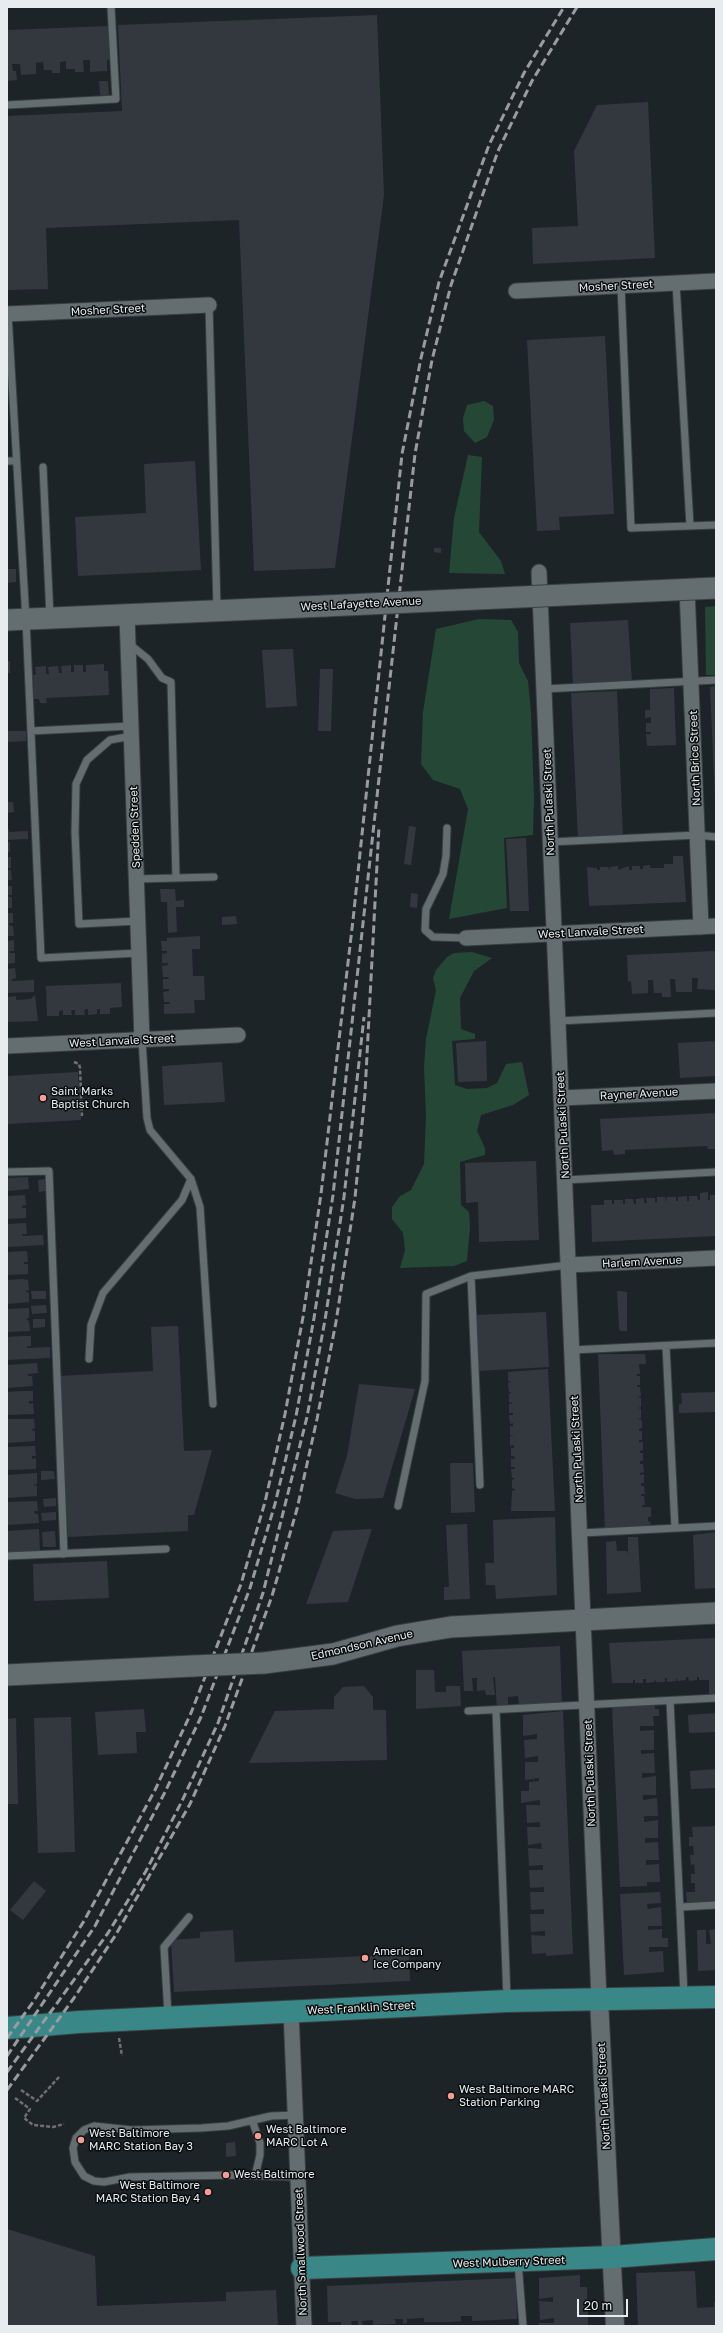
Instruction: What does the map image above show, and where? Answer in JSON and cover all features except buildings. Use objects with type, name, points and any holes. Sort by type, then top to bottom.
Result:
[{"type":"main road","name":"West Lafayette Avenue","points":[[16,620],[716,588]]},
{"type":"main road","name":"Edmondson Avenue","points":[[7,1675],[264,1663],[327,1655],[397,1636],[451,1627],[716,1613]]},
{"type":"main road","name":"West Franklin Street","points":[[7,2028],[168,2017],[507,2001],[716,1997]]},
{"type":"main road","name":"West Mulberry Street","points":[[302,2268],[518,2262],[716,2249]]},
{"type":"street","name":"Mosher Street","points":[[516,290],[716,281]]},
{"type":"street","name":"Mosher Street","points":[[7,314],[209,305]]},
{"type":"street","name":"North Pulaski Street","points":[[539,572],[568,1265],[581,1533],[599,1999],[615,2326]]},
{"type":"street","name":"North Brice Street","points":[[540,596],[687,589],[698,835],[709,926]]},
{"type":"street","name":"Spedden Street","points":[[127,615],[142,1040]]},
{"type":"street","name":"West Lanvale Street","points":[[466,938],[709,926]]},
{"type":"street","name":"West Lanvale Street","points":[[7,1046],[238,1035]]},
{"type":"street","name":"Rayner Avenue","points":[[561,1098],[716,1091]]},
{"type":"street","name":"Harlem Avenue","points":[[568,1265],[716,1258]]},
{"type":"street","name":"North Smallwood Street","points":[[291,2011],[304,2326]]},
{"type":"lane","points":[[7,105],[116,99],[111,7]]},
{"type":"lane","points":[[676,283],[690,526]]},
{"type":"lane","points":[[621,286],[631,528],[716,525]]},
{"type":"lane","points":[[209,305],[217,611]]},
{"type":"lane","points":[[7,314],[16,461],[16,620],[31,731],[41,958],[139,953]]},
{"type":"lane","points":[[7,461],[16,461]]},
{"type":"lane","points":[[43,467],[50,618]]},
{"type":"lane","points":[[128,643],[148,659],[162,678],[171,682],[176,878]]},
{"type":"lane","points":[[544,689],[716,680]]},
{"type":"lane","points":[[31,731],[131,731]]},
{"type":"lane","points":[[131,731],[110,740],[87,760],[76,784],[75,832],[79,924],[138,921]]},
{"type":"lane","points":[[447,828],[446,856],[443,874],[426,909],[425,930],[433,937],[466,938]]},
{"type":"lane","points":[[550,842],[698,835],[716,837]]},
{"type":"lane","points":[[136,879],[214,877]]},
{"type":"lane","points":[[558,1021],[716,1014]]},
{"type":"lane","points":[[142,1040],[147,1118],[150,1130],[191,1179],[200,1207],[203,1230],[213,1404]]},
{"type":"lane","points":[[7,1172],[49,1171],[64,1554]]},
{"type":"lane","points":[[565,1180],[716,1172]]},
{"type":"lane","points":[[89,1358],[91,1325],[103,1293],[182,1200],[191,1179]]},
{"type":"lane","points":[[398,1506],[425,1381],[426,1294],[471,1276],[568,1265]]},
{"type":"lane","points":[[471,1276],[480,1485]]},
{"type":"lane","points":[[572,1350],[716,1344]]},
{"type":"lane","points":[[666,1346],[675,1528]]},
{"type":"lane","points":[[581,1533],[716,1526]]},
{"type":"lane","points":[[7,1556],[166,1549]]},
{"type":"lane","points":[[468,1712],[716,1698]]},
{"type":"lane","points":[[670,1701],[681,1907],[684,1997]]},
{"type":"lane","points":[[496,1710],[507,2001]]},
{"type":"lane","points":[[681,1907],[716,1906]]},
{"type":"lane","points":[[168,2017],[164,1947],[189,1917]]},
{"type":"lane","points":[[296,2115],[272,2116],[228,2126],[201,2128],[132,2130],[94,2126],[84,2130],[76,2138],[73,2148],[75,2162],[84,2176],[94,2181],[104,2182],[130,2177],[298,2177]]},
{"type":"lane","points":[[252,2120],[260,2143],[260,2156],[255,2176]]},
{"type":"lane","points":[[518,2262],[523,2326]]},
{"type":"path","points":[[74,1062],[79,1064],[80,1068],[82,1116]]},
{"type":"path","points":[[119,2037],[122,2056]]},
{"type":"path","points":[[21,2090],[37,2101],[60,2076]]},
{"type":"path","points":[[15,2098],[30,2109],[24,2118],[33,2125],[53,2127],[64,2124]]},
{"type":"green space","points":[[484,401],[493,406],[494,420],[487,437],[475,443],[464,431],[463,418],[467,405]]},
{"type":"green space","points":[[468,455],[482,457],[479,532],[501,561],[505,574],[449,573],[454,518]]},
{"type":"green space","points":[[716,606],[716,675],[706,675],[705,607]]},
{"type":"green space","points":[[479,619],[511,620],[518,632],[519,663],[528,681],[531,712],[534,798],[533,835],[504,838],[507,908],[449,919],[468,809],[460,789],[433,780],[421,764],[423,712],[436,629]]},
{"type":"green space","points":[[472,952],[492,958],[474,971],[460,998],[461,1029],[475,1034],[475,1039],[452,1041],[455,1085],[467,1089],[487,1088],[497,1083],[506,1064],[522,1062],[529,1095],[513,1105],[481,1115],[477,1131],[485,1148],[485,1155],[460,1162],[461,1205],[469,1212],[470,1227],[467,1261],[454,1266],[400,1268],[405,1250],[403,1233],[392,1219],[392,1207],[400,1196],[411,1190],[424,1164],[426,1116],[424,1067],[426,1039],[436,990],[433,978],[436,970],[447,957],[454,953]]},
{"type":"railway","points":[[7,2038],[33,2002],[84,1921],[155,1790],[191,1713],[241,1584],[265,1502],[285,1414],[303,1317],[321,1194],[353,920],[402,454],[421,358],[439,282],[489,145],[524,73],[564,7]]},
{"type":"railway","points":[[7,2056],[95,1926],[164,1794],[201,1717],[250,1588],[275,1504],[296,1416],[314,1318],[333,1195],[415,454],[432,360],[451,285],[498,151],[532,81],[577,7]]},
{"type":"railway","points":[[7,2090],[74,1998],[115,1936],[190,1804],[225,1726],[272,1596],[297,1509],[317,1419],[336,1322],[355,1198],[365,1093],[379,826]]},
{"type":"railway","points":[[7,2072],[108,1933],[146,1871],[182,1801],[218,1723],[263,1593],[307,1417],[325,1320],[344,1197],[364,1017]]},
{"type":"place","name":"Saint Marks Baptist Church","points":[[43,1098]]},
{"type":"place","name":"American Ice Company","points":[[365,1958]]},
{"type":"place","name":"West Baltimore MARC Station Parking","points":[[451,2096]]},
{"type":"place","name":"West Baltimore MARC Lot A","points":[[258,2136]]},
{"type":"place","name":"West Baltimore MARC Station Bay 3","points":[[81,2140]]},
{"type":"place","name":"West Baltimore","points":[[226,2175]]},
{"type":"place","name":"West Baltimore MARC Station Bay 4","points":[[208,2192]]}]
